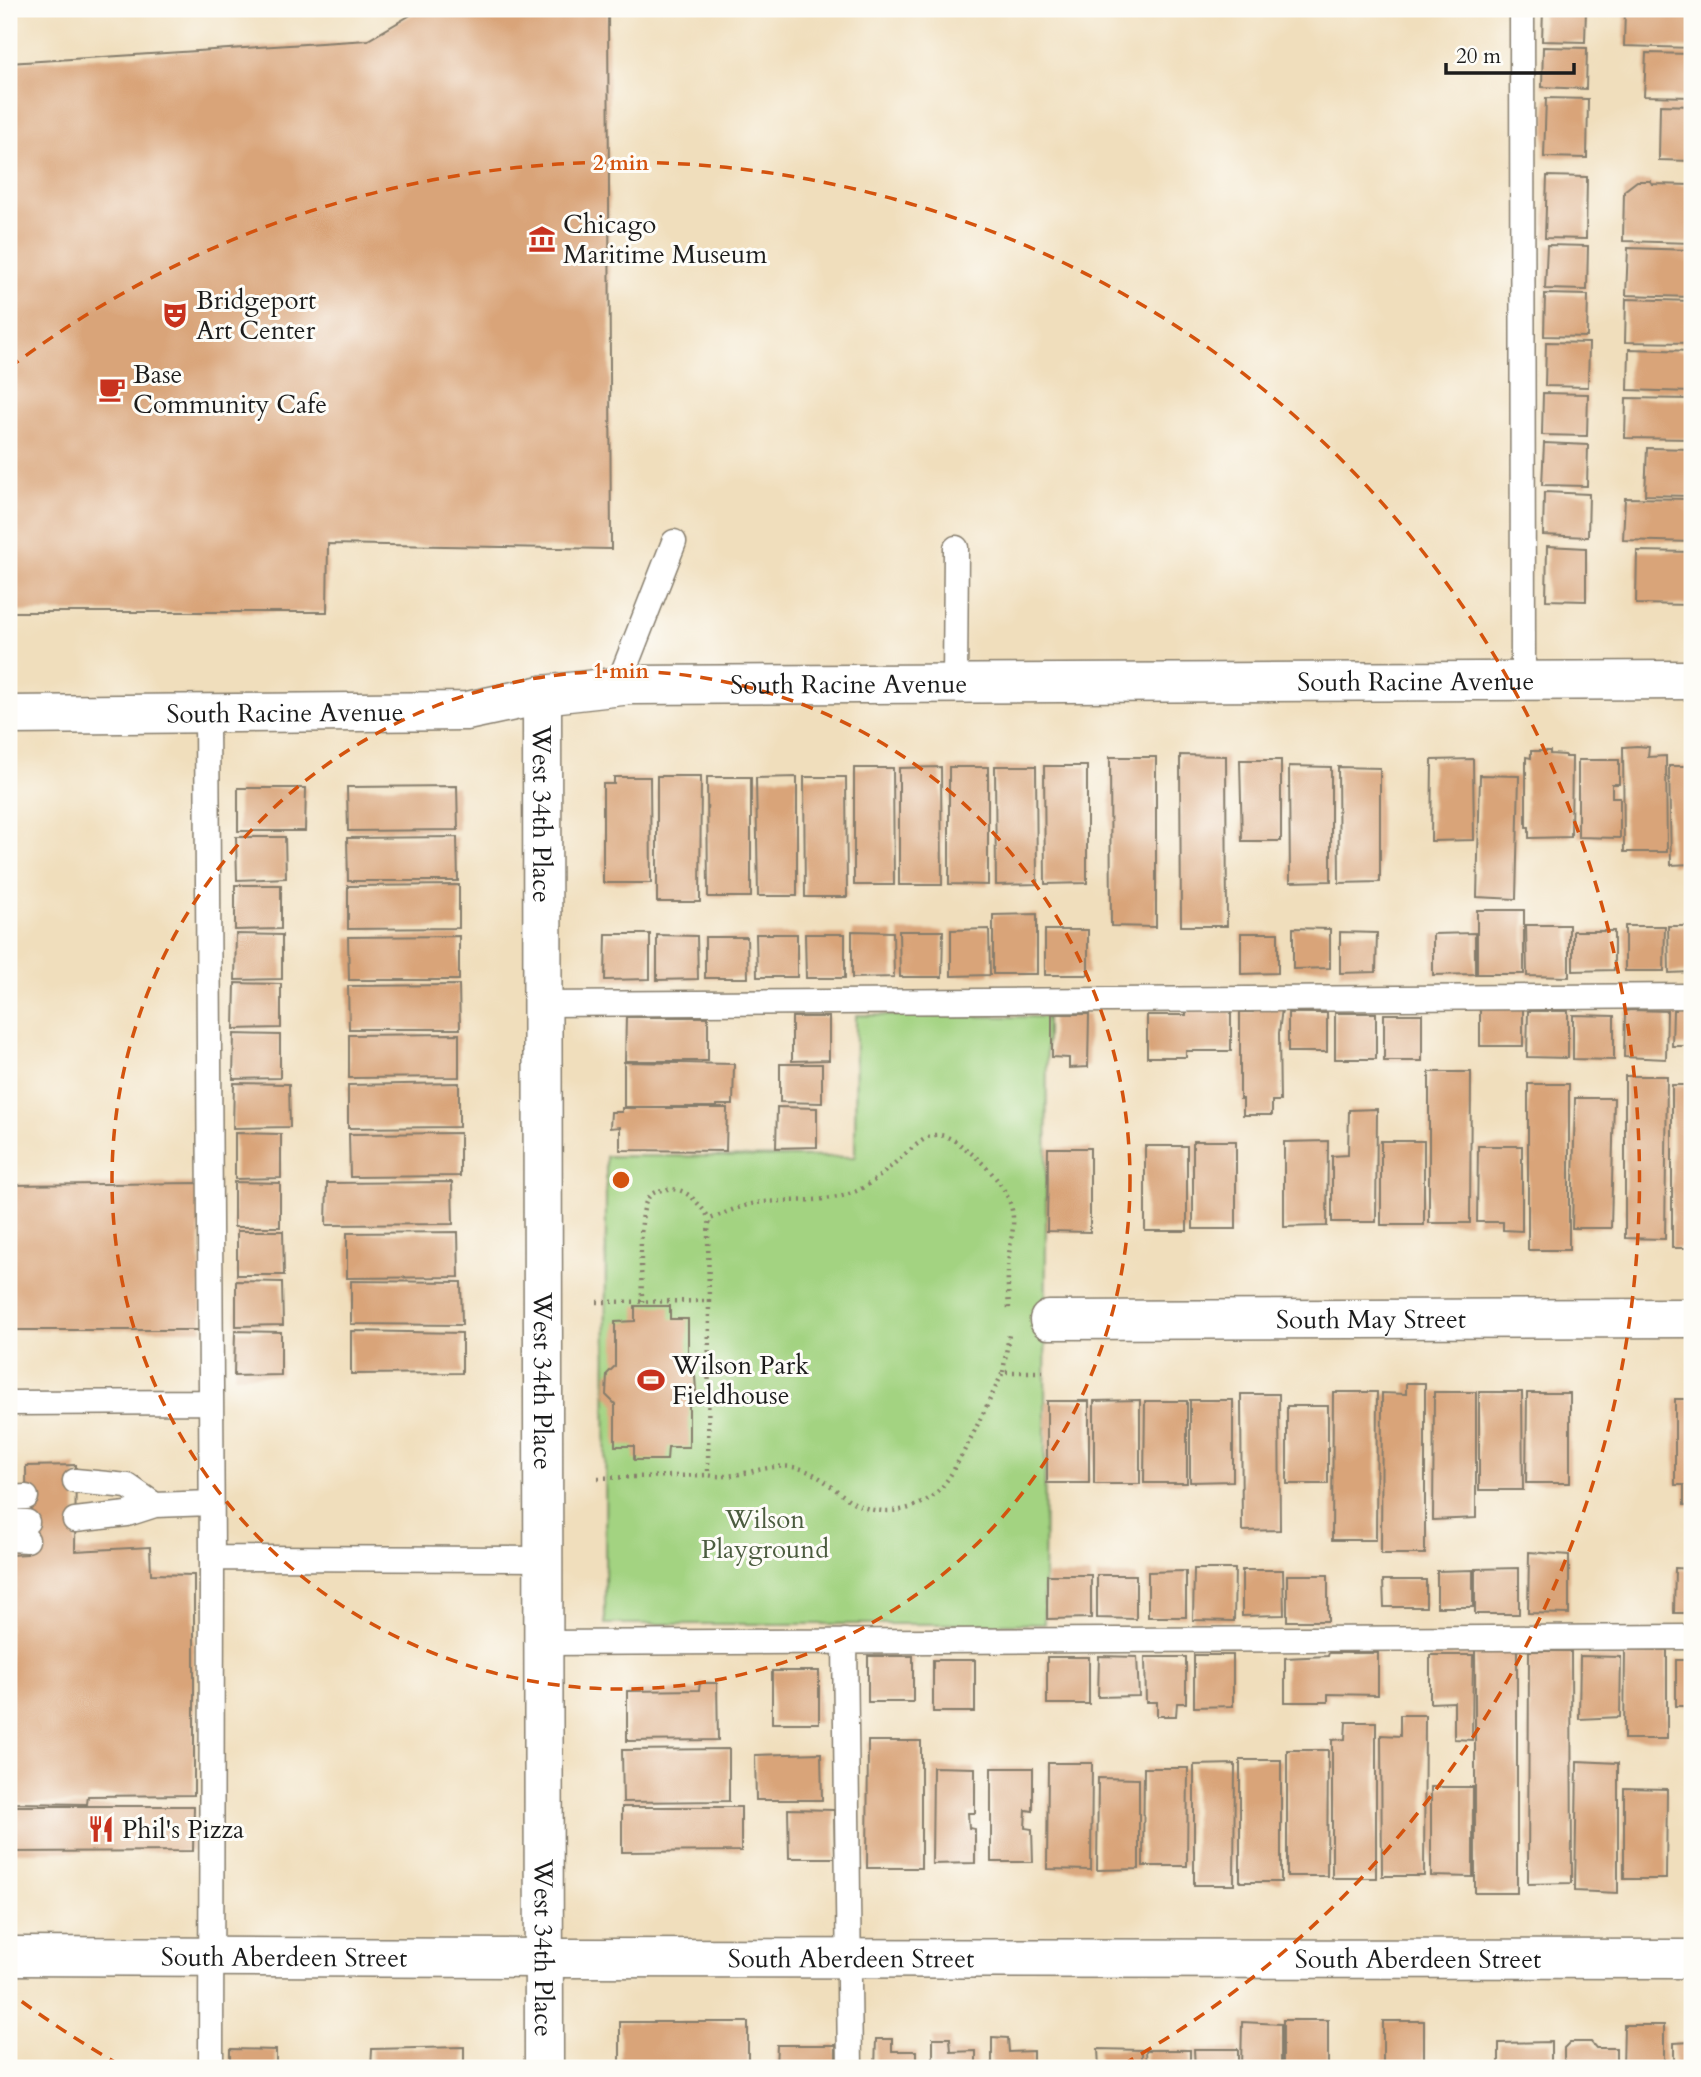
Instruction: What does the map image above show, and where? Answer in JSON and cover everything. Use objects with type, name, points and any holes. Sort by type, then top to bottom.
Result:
[{"type":"street","name":"South Racine Avenue","points":[[9,715],[467,711],[542,695],[618,685],[1692,680]]},
{"type":"street","name":"West 34th Place","points":[[542,695],[544,2068]]},
{"type":"street","name":"South May Street","points":[[1049,1320],[1692,1318]]},
{"type":"street","name":"South Aberdeen Street","points":[[9,1956],[1692,1959]]},
{"type":"lane","points":[[1522,9],[1523,681]]},
{"type":"lane","points":[[618,685],[674,542]]},
{"type":"lane","points":[[955,683],[956,548]]},
{"type":"lane","points":[[207,714],[212,1558],[211,2068]]},
{"type":"lane","points":[[543,1004],[1692,996]]},
{"type":"lane","points":[[9,1403],[209,1402]]},
{"type":"lane","points":[[75,1488],[128,1486],[155,1505]]},
{"type":"lane","points":[[75,1529],[155,1505],[211,1503]]},
{"type":"lane","points":[[212,1558],[544,1559]]},
{"type":"lane","points":[[544,1643],[1692,1637]]},
{"type":"lane","points":[[845,1641],[850,2068]]},
{"type":"path","points":[[710,1219],[742,1206],[759,1203],[844,1196],[860,1190],[881,1176],[931,1136],[944,1135],[980,1161],[1005,1193],[1011,1206],[1013,1218],[1009,1257],[1009,1316]]},
{"type":"path","points":[[642,1301],[642,1214],[649,1197],[657,1191],[684,1191],[710,1219],[708,1475]]},
{"type":"path","points":[[597,1302],[709,1301]]},
{"type":"path","points":[[598,1478],[720,1477],[778,1466],[798,1468],[824,1479],[863,1508],[886,1513],[911,1507],[935,1494],[951,1475],[1003,1372],[1010,1326]]},
{"type":"path","points":[[1003,1372],[1048,1372]]},
{"type":"green space","name":"Wilson Playground","points":[[856,1015],[1047,1017],[1044,1624],[605,1624],[606,1156],[855,1157]]},
{"type":"building","points":[[421,9],[608,9],[611,549],[328,544],[327,612],[9,612],[9,63],[368,40]]},
{"type":"building","points":[[1543,9],[1586,9],[1585,42],[1542,41]]},
{"type":"building","points":[[1625,9],[1692,9],[1692,48],[1624,46]]},
{"type":"building","points":[[1543,47],[1587,48],[1586,89],[1542,87]]},
{"type":"building","points":[[1646,53],[1692,54],[1692,97],[1644,96]]},
{"type":"building","points":[[1546,98],[1588,99],[1587,158],[1544,157]]},
{"type":"building","points":[[1660,105],[1692,106],[1692,161],[1659,160]]},
{"type":"building","points":[[1547,176],[1587,177],[1586,239],[1545,238]]},
{"type":"building","points":[[1637,181],[1692,185],[1692,243],[1623,241],[1624,191]]},
{"type":"building","points":[[1547,245],[1588,246],[1587,290],[1545,289]]},
{"type":"building","points":[[1628,248],[1692,250],[1692,297],[1626,295]]},
{"type":"building","points":[[1545,294],[1588,295],[1587,337],[1544,336]]},
{"type":"building","points":[[1626,299],[1692,301],[1692,343],[1625,342]]},
{"type":"building","points":[[1546,342],[1589,343],[1588,387],[1545,386]]},
{"type":"building","points":[[1629,349],[1692,351],[1692,392],[1628,390]]},
{"type":"building","points":[[1543,393],[1588,394],[1587,436],[1542,435]]},
{"type":"building","points":[[1626,398],[1692,399],[1692,439],[1625,438]]},
{"type":"building","points":[[1544,443],[1588,445],[1587,486],[1542,485]]},
{"type":"building","points":[[1647,448],[1692,449],[1692,496],[1645,495]]},
{"type":"building","points":[[1544,492],[1589,494],[1588,537],[1543,535]]},
{"type":"building","points":[[1625,498],[1692,499],[1692,542],[1623,540]]},
{"type":"building","points":[[1547,546],[1586,548],[1586,601],[1546,600]]},
{"type":"building","points":[[1637,551],[1692,552],[1692,605],[1636,604]]},
{"type":"building","points":[[1623,747],[1649,747],[1648,757],[1666,756],[1667,852],[1624,852]]},
{"type":"building","points":[[1531,751],[1550,751],[1550,754],[1572,757],[1571,837],[1529,838],[1529,827],[1526,827],[1526,757],[1531,758]]},
{"type":"building","points":[[1180,755],[1226,756],[1227,926],[1181,926]]},
{"type":"building","points":[[1110,757],[1156,757],[1156,927],[1111,926]]},
{"type":"building","points":[[1473,759],[1474,840],[1431,841],[1432,760]]},
{"type":"building","points":[[1240,760],[1281,760],[1281,841],[1242,841]]},
{"type":"building","points":[[1578,760],[1619,760],[1619,784],[1612,784],[1612,797],[1620,797],[1620,838],[1578,837]]},
{"type":"building","points":[[995,766],[1036,766],[1037,884],[996,885]]},
{"type":"building","points":[[1044,766],[1087,766],[1087,883],[1045,884]]},
{"type":"building","points":[[1289,766],[1331,767],[1331,881],[1290,882]]},
{"type":"building","points":[[1669,766],[1692,766],[1692,864],[1671,865]]},
{"type":"building","points":[[941,767],[942,885],[899,885],[899,768]]},
{"type":"building","points":[[949,767],[988,767],[988,885],[949,884]]},
{"type":"building","points":[[1338,767],[1380,768],[1380,882],[1339,883]]},
{"type":"building","points":[[854,768],[893,768],[894,885],[854,885]]},
{"type":"building","points":[[1480,775],[1519,776],[1516,899],[1477,897]]},
{"type":"building","points":[[657,776],[701,776],[700,902],[657,902]]},
{"type":"building","points":[[614,777],[650,777],[651,883],[603,883],[603,784],[614,784]]},
{"type":"building","points":[[707,777],[751,777],[751,897],[708,897]]},
{"type":"building","points":[[797,777],[797,896],[758,896],[756,778]]},
{"type":"building","points":[[804,777],[846,777],[847,897],[805,897]]},
{"type":"building","points":[[457,786],[458,830],[348,831],[347,787]]},
{"type":"building","points":[[238,788],[306,788],[305,831],[238,831]]},
{"type":"building","points":[[236,837],[285,837],[286,878],[237,880]]},
{"type":"building","points":[[457,837],[458,881],[348,881],[347,838]]},
{"type":"building","points":[[235,885],[281,885],[281,929],[235,930]]},
{"type":"building","points":[[459,885],[459,928],[348,929],[348,886]]},
{"type":"building","points":[[1477,910],[1524,910],[1524,974],[1477,974]]},
{"type":"building","points":[[1037,914],[1037,974],[993,974],[993,915]]},
{"type":"building","points":[[1526,925],[1569,925],[1569,977],[1527,976]]},
{"type":"building","points":[[1625,926],[1665,926],[1664,971],[1625,971]]},
{"type":"building","points":[[1668,926],[1692,926],[1692,972],[1669,973]]},
{"type":"building","points":[[1293,928],[1330,929],[1330,968],[1293,969]]},
{"type":"building","points":[[989,929],[990,975],[951,976],[951,930]]},
{"type":"building","points":[[1045,930],[1088,930],[1088,975],[1045,975]]},
{"type":"building","points":[[852,931],[893,932],[894,977],[852,978]]},
{"type":"building","points":[[899,931],[943,931],[942,977],[900,977]]},
{"type":"building","points":[[1573,931],[1614,931],[1614,970],[1573,971]]},
{"type":"building","points":[[1340,932],[1377,933],[1376,972],[1340,973]]},
{"type":"building","points":[[1241,933],[1278,933],[1278,973],[1241,974]]},
{"type":"building","points":[[1475,933],[1475,974],[1433,975],[1433,934]]},
{"type":"building","points":[[236,934],[282,935],[282,979],[235,980]]},
{"type":"building","points":[[606,934],[650,934],[650,979],[605,980]]},
{"type":"building","points":[[756,934],[797,934],[797,977],[757,977]]},
{"type":"building","points":[[805,934],[845,934],[845,978],[806,978]]},
{"type":"building","points":[[657,935],[697,936],[698,979],[657,980]]},
{"type":"building","points":[[459,936],[459,980],[349,980],[348,937]]},
{"type":"building","points":[[705,937],[747,937],[748,978],[705,978]]},
{"type":"building","points":[[235,983],[281,984],[281,1028],[234,1029]]},
{"type":"building","points":[[459,985],[460,1029],[349,1029],[348,986]]},
{"type":"building","points":[[1480,1006],[1523,1006],[1523,1046],[1480,1046]]},
{"type":"building","points":[[1676,1006],[1692,1007],[1692,1046],[1672,1046],[1673,1010],[1676,1010]]},
{"type":"building","points":[[1282,1008],[1279,1033],[1280,1101],[1272,1101],[1272,1115],[1243,1115],[1243,1099],[1240,1099],[1240,1012]]},
{"type":"building","points":[[1186,1011],[1231,1011],[1231,1051],[1186,1051],[1186,1057],[1147,1057],[1147,1015],[1186,1015]]},
{"type":"building","points":[[1528,1011],[1568,1011],[1568,1058],[1527,1057]]},
{"type":"building","points":[[1625,1011],[1667,1011],[1666,1059],[1624,1057]]},
{"type":"building","points":[[1288,1013],[1327,1013],[1327,1052],[1288,1052]]},
{"type":"building","points":[[1335,1013],[1376,1013],[1376,1059],[1335,1059]]},
{"type":"building","points":[[1052,1014],[1089,1014],[1088,1067],[1069,1068],[1069,1058],[1052,1057]]},
{"type":"building","points":[[1384,1014],[1422,1014],[1422,1061],[1384,1061]]},
{"type":"building","points":[[1573,1015],[1614,1016],[1614,1060],[1573,1059]]},
{"type":"building","points":[[626,1017],[708,1017],[708,1061],[625,1061]]},
{"type":"building","points":[[792,1017],[829,1017],[829,1060],[792,1061]]},
{"type":"building","points":[[234,1034],[280,1035],[280,1078],[233,1079]]},
{"type":"building","points":[[459,1034],[459,1077],[349,1078],[349,1035]]},
{"type":"building","points":[[624,1062],[734,1064],[733,1105],[624,1107]]},
{"type":"building","points":[[780,1064],[822,1064],[822,1103],[780,1102]]},
{"type":"building","points":[[1429,1072],[1471,1072],[1470,1223],[1429,1223]]},
{"type":"building","points":[[1625,1076],[1667,1076],[1665,1239],[1625,1238]]},
{"type":"building","points":[[234,1083],[289,1084],[290,1127],[233,1128]]},
{"type":"building","points":[[459,1083],[459,1127],[348,1128],[348,1085]]},
{"type":"building","points":[[1528,1084],[1569,1084],[1569,1250],[1528,1250]]},
{"type":"building","points":[[1672,1085],[1692,1085],[1692,1248],[1672,1248]]},
{"type":"building","points":[[1575,1098],[1614,1098],[1611,1228],[1572,1228]]},
{"type":"building","points":[[777,1107],[817,1108],[817,1147],[776,1148]]},
{"type":"building","points":[[622,1108],[727,1108],[726,1151],[620,1150],[620,1127],[610,1128],[611,1112],[622,1112]]},
{"type":"building","points":[[1377,1109],[1376,1222],[1332,1222],[1332,1156],[1348,1155],[1349,1110]]},
{"type":"building","points":[[235,1133],[281,1134],[281,1178],[235,1179]]},
{"type":"building","points":[[460,1133],[460,1176],[350,1177],[349,1134]]},
{"type":"building","points":[[1193,1141],[1236,1141],[1236,1229],[1193,1229]]},
{"type":"building","points":[[1328,1141],[1327,1226],[1284,1227],[1284,1142]]},
{"type":"building","points":[[1381,1141],[1424,1141],[1424,1225],[1381,1225]]},
{"type":"building","points":[[1145,1146],[1187,1146],[1187,1231],[1145,1231]]},
{"type":"building","points":[[1478,1146],[1522,1146],[1522,1231],[1503,1230],[1503,1222],[1477,1222]]},
{"type":"building","points":[[1048,1148],[1090,1148],[1090,1232],[1047,1231]]},
{"type":"building","points":[[234,1182],[280,1183],[280,1227],[234,1227]]},
{"type":"building","points":[[452,1182],[453,1224],[326,1225],[327,1183]]},
{"type":"building","points":[[198,1183],[202,1330],[9,1330],[9,1185]]},
{"type":"building","points":[[237,1231],[283,1231],[284,1275],[237,1275]]},
{"type":"building","points":[[458,1232],[459,1277],[347,1278],[347,1233]]},
{"type":"building","points":[[236,1281],[282,1282],[283,1325],[236,1326]]},
{"type":"building","points":[[351,1281],[461,1282],[462,1325],[351,1324]]},
{"type":"building","name":"Wilson Park Fieldhouse","points":[[635,1306],[670,1306],[670,1319],[688,1319],[688,1368],[695,1376],[696,1391],[689,1398],[689,1447],[668,1447],[667,1460],[634,1460],[634,1446],[615,1446],[615,1404],[606,1395],[607,1374],[615,1366],[615,1322],[635,1321]]},
{"type":"building","points":[[235,1331],[281,1332],[281,1375],[234,1376]]},
{"type":"building","points":[[351,1331],[462,1333],[462,1373],[351,1374]]},
{"type":"building","points":[[1406,1383],[1425,1383],[1425,1554],[1381,1554],[1382,1393],[1406,1394]]},
{"type":"building","points":[[1333,1392],[1377,1392],[1376,1540],[1332,1540]]},
{"type":"building","points":[[1434,1392],[1476,1392],[1476,1518],[1433,1520]]},
{"type":"building","points":[[1479,1392],[1522,1392],[1523,1490],[1479,1490]]},
{"type":"building","points":[[1527,1393],[1570,1393],[1570,1483],[1526,1483]]},
{"type":"building","points":[[1241,1394],[1279,1394],[1280,1530],[1242,1531]]},
{"type":"building","points":[[1675,1399],[1692,1399],[1692,1505],[1684,1505],[1684,1485],[1675,1485]]},
{"type":"building","points":[[1140,1400],[1140,1484],[1094,1484],[1094,1401]]},
{"type":"building","points":[[1190,1400],[1233,1400],[1233,1481],[1190,1482]]},
{"type":"building","points":[[1047,1401],[1089,1401],[1089,1483],[1047,1483]]},
{"type":"building","points":[[1145,1401],[1187,1401],[1187,1483],[1144,1483]]},
{"type":"building","points":[[1287,1406],[1328,1406],[1328,1484],[1287,1484]]},
{"type":"building","points":[[76,1465],[75,1551],[150,1547],[151,1574],[194,1575],[194,1795],[88,1796],[87,1804],[9,1803],[9,1555],[27,1554],[26,1466]]},
{"type":"building","points":[[1529,1552],[1569,1555],[1569,1614],[1528,1613]]},
{"type":"building","points":[[1519,1568],[1519,1614],[1475,1614],[1475,1569]]},
{"type":"building","points":[[1675,1568],[1692,1569],[1692,1613],[1674,1613]]},
{"type":"building","points":[[1194,1569],[1235,1569],[1234,1621],[1193,1620]]},
{"type":"building","points":[[1242,1570],[1283,1570],[1284,1615],[1242,1616]]},
{"type":"building","points":[[1473,1570],[1473,1607],[1437,1607],[1437,1571]]},
{"type":"building","points":[[1186,1571],[1186,1617],[1148,1617],[1148,1572]]},
{"type":"building","points":[[1047,1575],[1091,1575],[1091,1618],[1047,1619]]},
{"type":"building","points":[[1097,1575],[1136,1575],[1136,1619],[1097,1618]]},
{"type":"building","points":[[1287,1575],[1328,1575],[1328,1621],[1287,1621]]},
{"type":"building","points":[[1383,1580],[1426,1580],[1426,1607],[1384,1607]]},
{"type":"building","points":[[1475,1649],[1517,1650],[1517,1893],[1475,1893]]},
{"type":"building","points":[[1625,1649],[1667,1650],[1667,1739],[1624,1739]]},
{"type":"building","points":[[1529,1651],[1571,1651],[1572,1883],[1528,1884]]},
{"type":"building","points":[[1329,1653],[1378,1653],[1378,1695],[1328,1694],[1328,1702],[1285,1702],[1285,1658],[1328,1656]]},
{"type":"building","points":[[1194,1655],[1233,1655],[1233,1706],[1194,1707]]},
{"type":"building","points":[[1430,1655],[1473,1655],[1472,1740],[1454,1739],[1454,1702],[1430,1703]]},
{"type":"building","points":[[868,1656],[913,1656],[913,1702],[868,1702]]},
{"type":"building","points":[[1099,1656],[1137,1657],[1139,1696],[1098,1697]]},
{"type":"building","points":[[1580,1656],[1621,1657],[1620,1717],[1579,1719]]},
{"type":"building","points":[[1047,1657],[1089,1657],[1089,1704],[1047,1704]]},
{"type":"building","points":[[1145,1657],[1186,1657],[1186,1703],[1177,1703],[1176,1716],[1157,1716],[1157,1702],[1146,1702]]},
{"type":"building","points":[[933,1660],[975,1660],[975,1712],[933,1712]]},
{"type":"building","points":[[1676,1660],[1692,1660],[1692,1706],[1676,1706]]},
{"type":"building","points":[[772,1671],[819,1671],[819,1723],[772,1723]]},
{"type":"building","points":[[700,1683],[717,1683],[718,1740],[627,1741],[627,1691],[699,1690]]},
{"type":"building","points":[[1400,1715],[1425,1715],[1424,1876],[1382,1876],[1381,1735],[1400,1736]]},
{"type":"building","points":[[1346,1722],[1376,1722],[1376,1878],[1332,1878],[1332,1740],[1345,1739]]},
{"type":"building","points":[[868,1741],[921,1741],[921,1868],[867,1868]]},
{"type":"building","points":[[729,1749],[729,1801],[623,1802],[622,1750]]},
{"type":"building","points":[[1287,1750],[1328,1750],[1327,1876],[1287,1876]]},
{"type":"building","points":[[821,1753],[822,1800],[756,1800],[755,1755]]},
{"type":"building","points":[[1240,1760],[1281,1760],[1281,1882],[1240,1882]]},
{"type":"building","points":[[1577,1761],[1618,1763],[1618,1893],[1575,1891]]},
{"type":"building","points":[[1048,1763],[1092,1763],[1091,1870],[1047,1869]]},
{"type":"building","points":[[1235,1764],[1234,1885],[1194,1885],[1194,1765]]},
{"type":"building","points":[[933,1767],[975,1768],[975,1813],[968,1813],[969,1828],[975,1829],[975,1863],[932,1864]]},
{"type":"building","points":[[991,1768],[1033,1768],[1033,1811],[1026,1810],[1025,1828],[1032,1829],[1033,1862],[991,1862]]},
{"type":"building","points":[[1144,1768],[1188,1768],[1187,1866],[1143,1866]]},
{"type":"building","points":[[1098,1778],[1139,1779],[1139,1869],[1097,1870]]},
{"type":"building","points":[[1431,1787],[1473,1787],[1473,1877],[1431,1876]]},
{"type":"building","points":[[1624,1788],[1667,1789],[1666,1879],[1624,1879]]},
{"type":"building","name":"Phil's Pizza","points":[[9,1806],[194,1806],[193,1851],[9,1852]]},
{"type":"building","points":[[622,1807],[741,1807],[741,1851],[622,1852]]},
{"type":"building","points":[[788,1809],[834,1810],[835,1858],[789,1858]]},
{"type":"building","points":[[1283,2020],[1328,2020],[1328,2068],[1283,2068]]},
{"type":"building","points":[[1383,2021],[1424,2021],[1424,2068],[1383,2068]]},
{"type":"building","points":[[620,2022],[748,2022],[748,2068],[620,2068]]},
{"type":"building","points":[[1242,2022],[1281,2024],[1281,2068],[1241,2068]]},
{"type":"building","points":[[1624,2025],[1664,2025],[1664,2068],[1623,2068]]},
{"type":"building","points":[[992,2037],[1008,2038],[1009,2052],[1033,2051],[1033,2068],[992,2068]]},
{"type":"building","points":[[933,2038],[950,2038],[951,2052],[976,2051],[976,2068],[933,2068]]},
{"type":"building","points":[[876,2039],[892,2039],[892,2051],[917,2051],[917,2068],[875,2068]]},
{"type":"building","points":[[1551,2042],[1551,2068],[1499,2068],[1499,2043]]},
{"type":"building","points":[[1570,2042],[1591,2042],[1596,2048],[1616,2048],[1616,2068],[1564,2068],[1564,2048]]},
{"type":"building","points":[[1692,2042],[1692,2068],[1674,2068],[1674,2043]]},
{"type":"building","points":[[777,2045],[836,2045],[836,2068],[776,2068]]},
{"type":"building","points":[[464,2047],[464,2065],[456,2068],[371,2068],[372,2049]]},
{"type":"building","points":[[230,2049],[276,2050],[276,2068],[230,2068]]},
{"type":"building","points":[[1098,2049],[1142,2050],[1142,2068],[1099,2068]]},
{"type":"building","points":[[1194,2049],[1238,2049],[1238,2068],[1195,2068]]},
{"type":"building","points":[[1146,2050],[1190,2050],[1190,2068],[1147,2068]]},
{"type":"place","name":"Chicago Maritime Museum","points":[[542,239]]},
{"type":"place","name":"Bridgeport Art Center","points":[[175,315]]},
{"type":"place","name":"Base Community Cafe","points":[[112,389]]},
{"type":"place","name":"Wilson Park Fieldhouse","points":[[651,1380]]},
{"type":"place","name":"Phil's Pizza","points":[[101,1829]]}]
